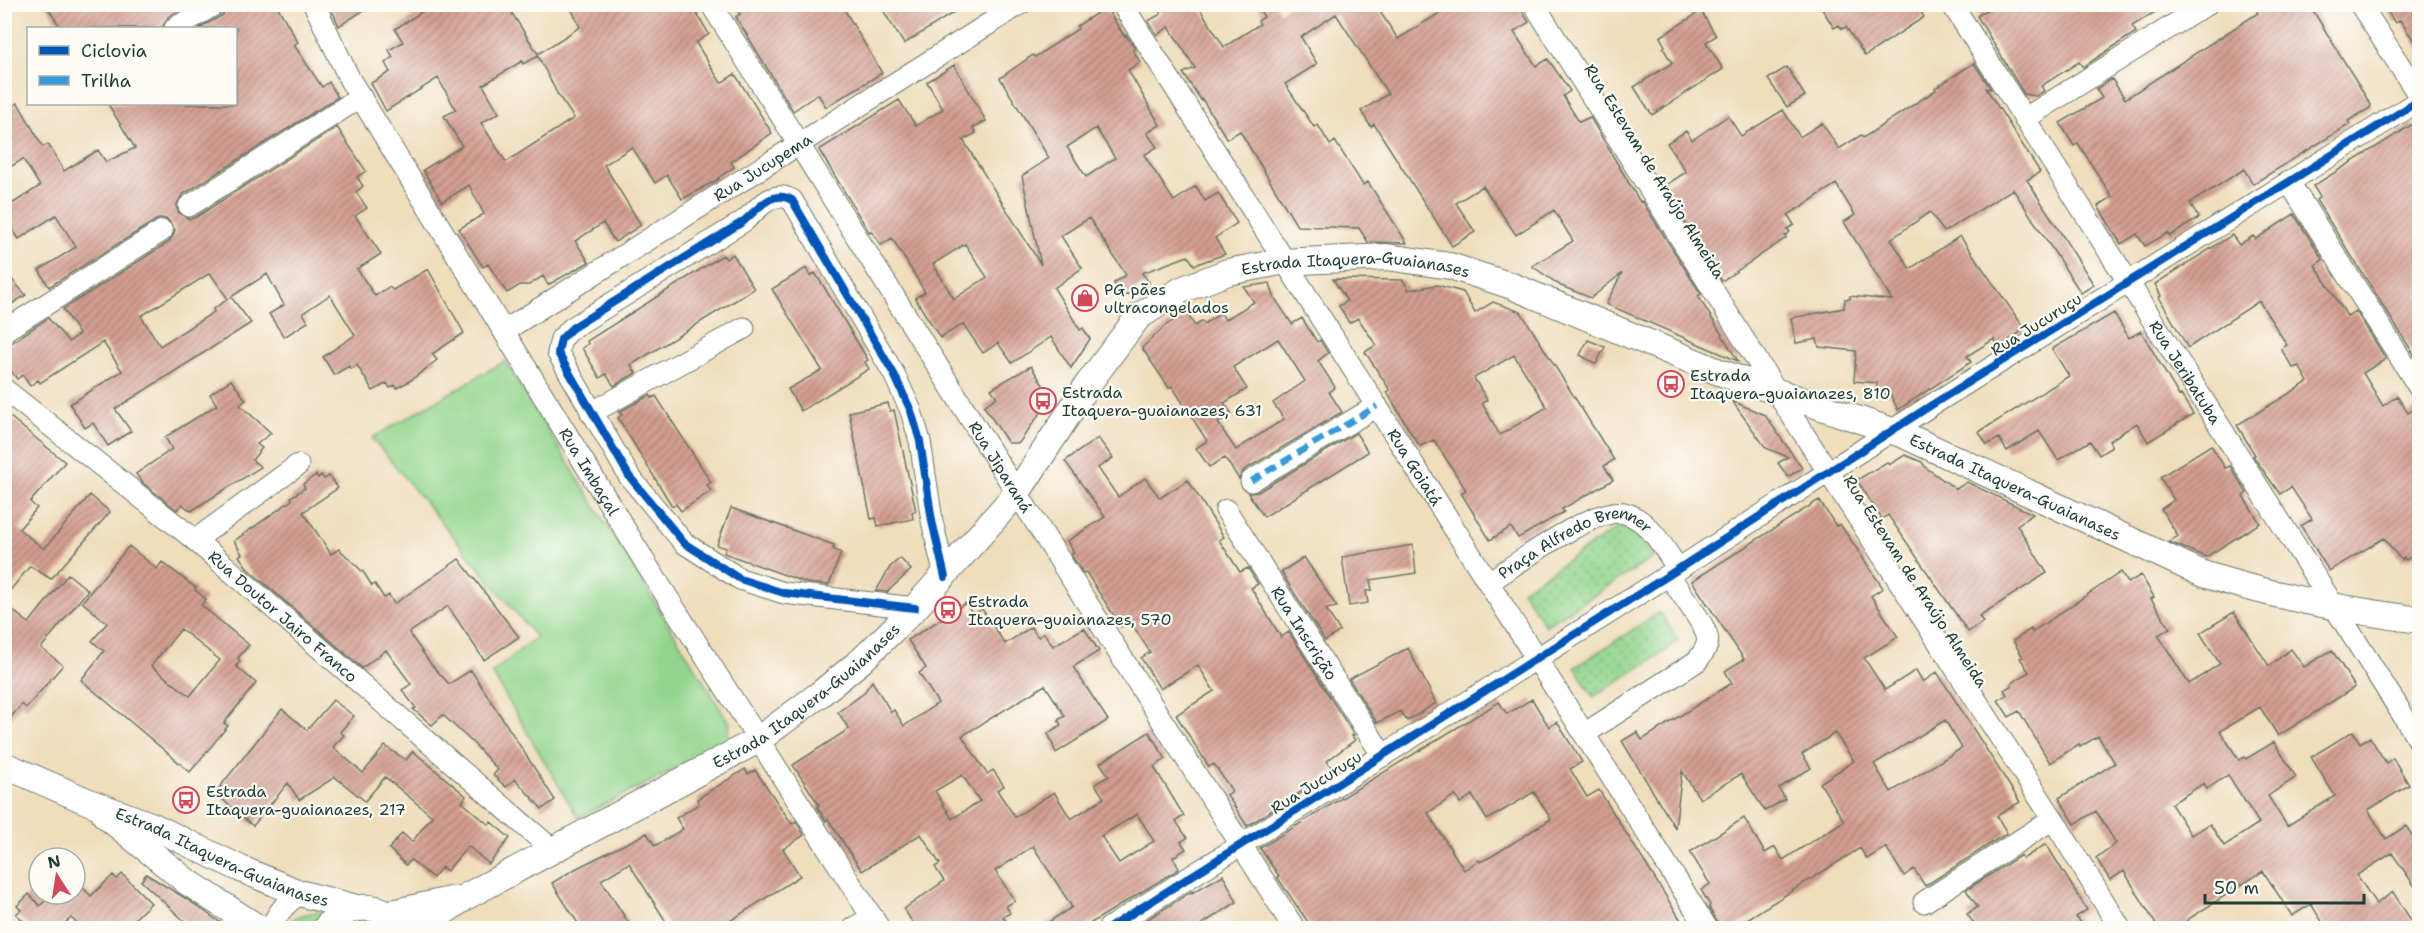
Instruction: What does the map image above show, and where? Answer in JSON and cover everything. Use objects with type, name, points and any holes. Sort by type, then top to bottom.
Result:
[{"type":"main road","name":"Estrada Itaquera-Guaianases","points":[[420,928],[467,896],[555,851],[758,740],[862,660],[945,577],[1017,493],[1095,374],[1138,317],[1181,290],[1228,272],[1286,262],[1387,257],[1450,266],[1512,286],[1719,372],[1892,431],[2203,574],[2236,585],[2336,609],[2420,620]]},
{"type":"main road","name":"Estrada Itaquera-Guaianases","points":[[4,765],[89,802],[153,826],[241,869],[299,893],[357,908],[372,908],[394,921],[467,896]]},
{"type":"main road","name":"Estrada Itaquera-Guaianases","points":[[89,802],[186,881],[258,928]]},
{"type":"main road","points":[[326,928],[342,912],[357,908]]},
{"type":"street","points":[[177,27],[216,4]]},
{"type":"street","name":"Rua Imbaçal","points":[[314,4],[361,98],[648,567],[876,923]]},
{"type":"street","name":"Rua Jiparaná","points":[[711,4],[1017,493],[1294,928]]},
{"type":"street","name":"Rua Jucupema","points":[[504,331],[1020,4]]},
{"type":"street","name":"Rua Goiatá","points":[[1122,4],[1707,928]]},
{"type":"street","name":"Rua Estevam de Araújo Almeida","points":[[1534,4],[1777,391],[2053,819],[2120,928]]},
{"type":"street","name":"Rua Jeribatuba","points":[[1952,4],[2420,742]]},
{"type":"street","points":[[2024,119],[2207,4]]},
{"type":"street","points":[[2360,4],[2420,98]]},
{"type":"street","points":[[189,206],[361,98]]},
{"type":"street","name":"Rua Jucuruçu","points":[[1673,572],[2420,98]]},
{"type":"street","points":[[2289,182],[2420,389]]},
{"type":"street","points":[[915,608],[784,593],[740,579],[684,543],[629,476],[591,413],[558,354],[561,339],[572,328],[744,221],[770,198],[778,195],[792,200],[894,374],[911,411],[920,441],[932,521],[945,577]]},
{"type":"street","points":[[4,331],[162,231]]},
{"type":"street","points":[[591,413],[744,328]]},
{"type":"street","name":"Rua Doutor Jairo Franco","points":[[4,389],[195,540],[555,851]]},
{"type":"street","points":[[1251,481],[1377,406]]},
{"type":"street","points":[[195,540],[298,465]]},
{"type":"street","name":"Rua Inscrição","points":[[1226,510],[1383,756]]},
{"type":"street","name":"Praça Alfredo Brenner","points":[[1489,582],[1582,523],[1607,515],[1623,512],[1641,521],[1662,545],[1673,572],[1708,637],[1706,649],[1697,661],[1584,734]]},
{"type":"street","points":[[1538,659],[1673,572]]},
{"type":"street","name":"Rua Jucuruçu","points":[[1109,928],[1538,659]]},
{"type":"street","points":[[1924,902],[2053,819]]},
{"type":"street","points":[[272,928],[282,908],[299,893]]},
{"type":"street","points":[[854,928],[876,923]]},
{"type":"green space","points":[[505,361],[730,724],[727,743],[578,818],[492,673],[536,637],[372,438]]},
{"type":"green space","points":[[1628,521],[1653,558],[1545,626],[1522,590]]},
{"type":"green space","points":[[1660,612],[1678,640],[1667,650],[1593,697],[1575,667]]},
{"type":"green space","points":[[319,912],[328,915],[317,928],[286,928],[300,916]]},
{"type":"building","points":[[45,4],[190,4],[168,17],[163,27],[60,27]]},
{"type":"building","points":[[229,4],[276,4],[298,42],[294,45],[322,87],[329,82],[338,97],[182,195],[176,206],[179,213],[189,219],[196,217],[337,127],[366,171],[357,177],[363,186],[356,192],[367,208],[355,216],[381,254],[357,269],[375,296],[389,287],[393,290],[428,269],[464,333],[432,354],[437,360],[411,380],[397,388],[395,385],[390,388],[387,383],[373,391],[357,365],[351,369],[349,366],[334,375],[323,357],[355,335],[330,295],[303,313],[308,322],[284,337],[269,314],[284,305],[267,274],[231,297],[251,323],[115,409],[131,431],[108,446],[93,423],[85,428],[70,404],[122,371],[103,342],[40,383],[38,380],[30,386],[23,375],[17,379],[4,361],[4,348],[48,318],[69,342],[79,334],[63,309],[169,242],[175,230],[168,220],[162,218],[156,220],[49,287],[39,270],[76,247],[56,215],[19,239],[4,217],[4,209],[40,186],[23,159],[4,171],[4,112],[18,103],[43,147],[48,144],[64,171],[98,150],[106,162],[135,148],[109,105],[237,105],[237,27],[201,27],[223,15]],"holes":[[[210,273],[228,299],[213,309],[214,312],[160,346],[141,316]]]},
{"type":"building","points":[[329,4],[374,4],[339,26]]},
{"type":"building","points":[[434,4],[506,4],[538,54],[580,27],[569,4],[691,4],[709,34],[696,43],[721,83],[735,74],[772,133],[731,162],[734,167],[719,179],[682,199],[667,175],[655,183],[632,147],[604,165],[641,225],[615,242],[603,223],[575,241],[589,262],[548,285],[543,276],[529,285],[520,285],[507,293],[488,264],[483,267],[459,229],[484,214],[469,185],[442,202],[423,170],[462,146],[444,116],[456,110],[438,78],[386,111],[371,83],[390,72],[385,63],[393,57],[389,50],[403,42],[395,29]],"holes":[[[538,56],[557,93],[574,118],[506,162],[481,123],[499,113],[483,85],[522,61],[523,64]]]},
{"type":"building","points":[[734,4],[841,4],[882,73],[826,107],[818,94],[793,111],[736,17],[740,14]]},
{"type":"building","points":[[879,4],[967,4],[904,44]]},
{"type":"building","points":[[1155,4],[1197,4],[1224,47],[1260,24],[1258,21],[1264,17],[1256,4],[1275,4],[1280,12],[1291,4],[1375,4],[1398,39],[1454,4],[1518,4],[1529,22],[1514,32],[1536,66],[1548,59],[1570,91],[1563,96],[1579,122],[1590,117],[1640,202],[1642,201],[1701,294],[1698,296],[1738,361],[1606,304],[1622,273],[1591,298],[1561,286],[1532,266],[1573,241],[1554,210],[1516,235],[1483,186],[1456,203],[1475,232],[1452,246],[1374,124],[1371,127],[1361,111],[1388,94],[1336,14],[1301,37],[1317,64],[1285,84],[1314,127],[1318,125],[1330,145],[1335,141],[1363,185],[1368,182],[1407,243],[1368,242],[1359,228],[1297,226],[1240,131],[1227,139],[1183,73],[1195,68],[1169,27],[1157,35],[1148,21],[1161,14]]},
{"type":"building","points":[[1819,4],[1916,4],[1924,17],[1865,56],[1846,27],[1842,29],[1839,25],[1834,28]]},
{"type":"building","points":[[1996,4],[2168,4],[2132,26],[2136,32],[2083,67],[2079,62],[2041,86],[2044,91],[2036,96],[2024,94],[1977,16]]},
{"type":"building","points":[[2252,4],[2309,4],[2371,105],[2370,108],[2348,121],[2350,124],[2253,184],[2244,169],[2190,203],[2199,218],[2170,236],[2168,233],[2145,246],[2137,234],[2121,244],[2098,206],[2112,197],[2078,143],[2074,146],[2060,123],[2102,98],[2096,89],[2112,79],[2125,99],[2258,13]]},
{"type":"building","points":[[2382,4],[2420,4],[2420,50],[2400,20],[2395,23]]},
{"type":"building","points":[[1106,7],[1124,36],[1126,35],[1135,48],[1133,50],[1140,62],[1128,70],[1160,125],[1147,133],[1157,147],[1144,155],[1174,201],[1196,186],[1205,201],[1218,193],[1237,223],[1215,238],[1225,254],[1194,265],[1188,256],[1142,273],[1149,282],[1123,297],[1114,283],[1126,275],[1089,218],[1061,236],[1082,268],[1054,288],[1080,330],[1083,328],[1090,339],[1071,368],[1051,337],[1012,363],[998,343],[983,353],[963,324],[940,338],[915,298],[925,292],[892,238],[881,245],[871,231],[869,232],[819,150],[899,100],[916,126],[943,109],[927,82],[954,65],[986,121],[973,128],[976,133],[963,140],[1041,265],[1022,176],[1049,158],[1000,78],[1033,55],[1035,57],[1078,29],[1077,26]],"holes":[[[1096,128],[1115,158],[1086,177],[1067,147]],[[965,244],[987,277],[954,299],[933,264]]]},
{"type":"building","points":[[1701,11],[1716,36],[1706,42],[1723,69],[1652,115],[1634,87],[1672,63],[1663,48],[1665,46],[1660,37]]},
{"type":"building","points":[[1974,63],[1991,89],[1986,88],[2040,172],[2027,180],[2094,285],[2081,293],[2013,189],[1944,232],[1930,212],[1891,239],[1910,269],[1960,236],[2025,329],[1999,347],[1994,339],[1967,356],[1971,362],[1898,410],[1890,394],[1876,393],[1877,383],[1854,381],[1856,351],[1819,347],[1817,339],[1796,343],[1791,318],[1844,308],[1845,299],[1850,299],[1850,296],[1892,300],[1844,222],[1855,215],[1836,184],[1788,215],[1794,225],[1787,229],[1790,232],[1785,236],[1786,238],[1722,281],[1663,187],[1686,172],[1667,143],[1686,131],[1692,140],[1728,116],[1741,136],[1783,110],[1800,137],[1822,123],[1839,149],[1861,135],[1863,138]]},
{"type":"building","points":[[1787,67],[1805,96],[1787,107],[1768,79]]},
{"type":"building","points":[[2413,124],[2420,135],[2420,364],[2316,200],[2320,197],[2313,186]]},
{"type":"building","points":[[2294,214],[2323,260],[2315,265],[2347,316],[2356,311],[2386,359],[2363,373],[2383,406],[2397,396],[2408,413],[2420,406],[2420,552],[2406,560],[2404,558],[2402,560],[2397,555],[2384,538],[2329,571],[2301,526],[2312,519],[2291,487],[2280,494],[2253,456],[2255,455],[2237,425],[2308,382],[2299,366],[2293,368],[2281,349],[2287,345],[2259,301],[2188,348],[2159,297],[2161,296],[2155,284],[2232,235],[2239,245],[2253,236],[2256,239]]},
{"type":"building","points":[[733,254],[754,289],[631,365],[636,373],[614,386],[606,374],[600,378],[582,348],[588,344],[587,341],[723,255],[726,259]]},
{"type":"building","points":[[806,268],[810,276],[815,273],[824,287],[868,360],[865,362],[869,369],[801,411],[788,389],[822,370],[772,289]]},
{"type":"building","points":[[4,271],[26,295],[4,309]]},
{"type":"building","points":[[1333,279],[1403,280],[1409,290],[1437,285],[1463,292],[1475,313],[1493,302],[1521,312],[1614,460],[1604,466],[1613,480],[1562,509],[1564,512],[1518,538],[1511,527],[1490,540],[1461,493],[1466,490],[1434,440],[1420,446],[1411,433],[1387,392],[1390,390],[1365,352],[1376,345],[1358,318],[1349,323],[1339,306],[1347,301]],"holes":[[[1514,355],[1547,407],[1500,435],[1482,403],[1487,400],[1474,378]]]},
{"type":"building","points":[[1270,283],[1274,297],[1292,324],[1302,318],[1317,342],[1320,340],[1328,353],[1318,361],[1335,387],[1329,392],[1342,412],[1244,470],[1239,479],[1225,458],[1209,467],[1196,448],[1207,441],[1172,386],[1169,388],[1142,348],[1165,326],[1186,312],[1195,326],[1202,321],[1204,324],[1221,313],[1225,320],[1254,302],[1244,287]],"holes":[[[1278,339],[1305,381],[1273,403],[1284,419],[1236,450],[1218,423],[1232,414],[1224,403],[1247,389],[1233,367]]]},
{"type":"building","points":[[2114,313],[2129,338],[2141,331],[2179,396],[2181,395],[2193,414],[2148,442],[2137,423],[2109,441],[2112,447],[2099,455],[2090,441],[2058,460],[2039,431],[2007,451],[1999,438],[1987,445],[1979,432],[2069,376],[2052,349]]},
{"type":"building","points":[[1588,340],[1605,347],[1596,364],[1580,355]]},
{"type":"building","points":[[1031,366],[1051,398],[1019,443],[1008,443],[984,406],[997,397],[991,389]]},
{"type":"building","points":[[231,380],[246,400],[240,405],[271,433],[257,444],[262,448],[252,460],[261,467],[191,511],[182,504],[177,510],[144,484],[136,474],[172,449],[165,437],[217,405],[210,394]]},
{"type":"building","points":[[650,395],[652,398],[656,396],[711,482],[707,485],[711,491],[681,511],[676,504],[672,506],[618,418],[622,415],[619,412]]},
{"type":"building","points":[[1732,401],[1765,415],[1802,468],[1788,477],[1778,463],[1788,457],[1766,448]]},
{"type":"building","points":[[888,403],[890,411],[894,410],[916,511],[912,512],[913,519],[878,526],[876,518],[871,519],[849,412]]},
{"type":"building","points":[[4,412],[65,462],[30,502],[37,508],[19,529],[44,549],[90,495],[110,512],[51,579],[30,566],[4,598]]},
{"type":"building","points":[[1356,433],[1368,452],[1264,517],[1248,493],[1258,492]]},
{"type":"building","points":[[1098,438],[1113,458],[1098,468],[1118,497],[1145,478],[1160,498],[1188,480],[1224,537],[1219,540],[1240,572],[1248,568],[1258,584],[1251,588],[1281,637],[1289,632],[1354,735],[1352,736],[1355,740],[1327,761],[1334,771],[1247,826],[1227,795],[1232,791],[1214,764],[1209,767],[1176,715],[1214,691],[1198,665],[1160,689],[1141,658],[1150,652],[1130,621],[1121,627],[1086,572],[1083,573],[1071,555],[1074,553],[1067,541],[1105,517],[1065,461]]},
{"type":"building","points":[[2211,445],[2225,468],[2230,466],[2247,493],[2243,496],[2260,523],[2206,557],[2169,542],[2178,536],[2161,509],[2174,500],[2160,477]]},
{"type":"building","points":[[1905,455],[1922,462],[1925,467],[1956,489],[1967,482],[2033,514],[2017,525],[2047,573],[1979,616],[1983,622],[1968,632],[1888,515],[1882,519],[1857,480],[1887,462],[1889,465]]},
{"type":"building","points":[[316,475],[318,478],[321,475],[324,479],[329,476],[338,488],[303,512],[331,554],[339,549],[364,573],[372,586],[375,584],[384,598],[389,595],[394,604],[459,559],[519,637],[484,660],[448,606],[409,633],[430,663],[449,684],[471,670],[555,800],[542,809],[515,779],[506,787],[493,775],[498,770],[443,715],[432,725],[413,709],[416,708],[402,690],[411,684],[386,650],[362,668],[248,569],[239,556],[242,554],[234,541],[292,500],[291,497],[305,488],[303,484]]},
{"type":"building","points":[[1819,500],[1836,526],[1840,524],[1883,588],[1871,596],[1898,637],[1864,658],[1885,690],[1916,670],[1923,682],[1937,672],[2020,802],[1997,816],[2007,833],[1925,886],[1914,869],[1904,876],[1886,847],[1867,859],[1860,848],[1733,928],[1720,928],[1701,890],[1710,884],[1690,852],[1744,818],[1765,853],[1775,847],[1783,860],[1844,821],[1820,783],[1854,761],[1835,733],[1802,754],[1811,768],[1779,788],[1785,799],[1765,811],[1741,774],[1700,799],[1682,771],[1675,828],[1622,741],[1637,732],[1642,740],[1732,683],[1725,671],[1744,659],[1692,581]],"holes":[[[1945,720],[1962,748],[1891,792],[1874,764]]]},
{"type":"building","points":[[731,508],[834,545],[833,549],[841,553],[829,585],[807,583],[724,553],[726,548],[717,545]]},
{"type":"building","points":[[1413,545],[1416,573],[1370,580],[1372,590],[1366,591],[1368,603],[1349,606],[1342,557]]},
{"type":"building","points":[[129,546],[157,569],[162,562],[196,588],[195,590],[206,599],[201,605],[249,645],[238,658],[240,661],[236,666],[256,683],[224,723],[228,726],[190,772],[81,680],[104,651],[92,641],[107,623],[82,602]],"holes":[[[181,629],[220,660],[190,696],[151,666]]]},
{"type":"building","points":[[1304,557],[1337,607],[1326,609],[1340,631],[1325,641],[1281,572]]},
{"type":"building","points":[[900,558],[911,570],[887,592],[876,591],[890,567]]},
{"type":"building","points":[[2121,572],[2128,583],[2141,575],[2154,597],[2151,599],[2170,628],[2158,635],[2189,684],[2220,664],[2200,633],[2234,612],[2269,666],[2291,649],[2304,667],[2332,650],[2355,687],[2278,736],[2260,707],[2220,731],[2239,760],[2245,757],[2246,759],[2274,742],[2296,777],[2268,796],[2287,826],[2335,796],[2311,757],[2353,731],[2360,743],[2370,737],[2386,763],[2393,758],[2409,785],[2368,810],[2386,839],[2406,826],[2420,847],[2420,894],[2392,853],[2357,875],[2376,904],[2393,892],[2416,928],[2364,928],[2362,925],[2356,928],[2326,928],[2311,904],[2292,916],[2263,871],[2187,920],[2193,928],[2158,928],[2124,871],[2110,880],[2096,858],[2116,843],[2096,811],[2075,824],[2059,798],[2115,763],[2098,736],[2080,747],[2079,744],[2050,763],[2019,711],[2009,717],[1998,700],[2007,695],[2004,690],[2012,685],[2011,683],[2029,672],[2013,641],[2031,629],[2032,632]],"holes":[[[2228,775],[2259,823],[2224,846],[2210,824],[2191,835],[2171,804],[2204,783],[2207,789]]]},
{"type":"building","points":[[68,574],[88,590],[41,648],[63,665],[26,708],[22,704],[4,725],[4,604],[29,623]]},
{"type":"building","points":[[966,603],[973,615],[982,609],[1005,644],[1031,627],[1038,637],[1044,633],[1053,646],[1084,628],[1099,651],[1073,667],[1108,720],[1056,753],[1048,733],[1061,725],[1058,720],[1065,716],[1045,685],[962,736],[987,774],[993,770],[1004,786],[997,790],[1015,817],[1054,792],[1071,819],[1104,798],[1095,784],[1109,776],[1100,763],[1149,732],[1166,759],[1154,767],[1184,816],[1176,821],[1187,838],[1181,842],[1186,849],[1173,857],[1179,869],[1083,928],[1039,928],[1072,907],[1033,846],[995,871],[1015,901],[1006,906],[1010,913],[1003,917],[1010,928],[916,928],[904,909],[944,881],[935,867],[940,864],[921,834],[862,871],[828,819],[826,821],[817,807],[819,805],[793,765],[849,729],[838,712],[863,694],[872,681],[891,712],[894,710],[904,726],[938,703],[919,673],[926,668],[908,640]],"holes":[[[962,775],[980,801],[952,819],[935,791]],[[1137,814],[1154,841],[1119,863],[1101,836]]]},
{"type":"building","points":[[1408,648],[1436,703],[1407,721],[1400,711],[1377,723],[1349,679]]},
{"type":"building","points":[[1532,699],[1549,727],[1557,722],[1582,762],[1570,769],[1587,797],[1599,790],[1684,925],[1688,922],[1692,928],[1312,928],[1260,848],[1499,702],[1507,714]],"holes":[[[1534,792],[1551,819],[1492,856],[1480,862],[1479,860],[1464,870],[1428,813],[1455,795],[1460,803],[1472,795],[1487,820]]]},
{"type":"building","points":[[333,700],[354,716],[340,732],[344,735],[333,747],[363,773],[385,746],[406,760],[413,751],[466,796],[462,802],[489,825],[491,822],[510,838],[489,864],[468,846],[447,871],[442,867],[433,878],[411,860],[406,865],[389,849],[402,833],[412,842],[432,816],[385,777],[365,801],[335,777],[299,800],[288,783],[253,826],[215,793],[282,709],[307,730]]},
{"type":"building","points":[[745,769],[748,774],[755,770],[792,824],[796,821],[804,835],[783,849],[800,876],[719,928],[670,928],[629,863],[601,880],[632,928],[581,928],[552,883],[647,833],[655,846],[683,829],[676,818],[699,804],[697,799]]},
{"type":"building","points":[[2046,844],[2087,910],[2076,917],[2083,928],[1977,928],[1967,914],[1978,907],[1966,890],[2021,855],[2023,859]]},
{"type":"building","points":[[122,874],[151,903],[125,928],[82,928],[71,918],[60,928],[31,928],[16,914],[21,910],[17,906],[27,896],[27,906],[87,906],[87,892],[91,896],[113,875],[117,879]]},
{"type":"building","points":[[146,874],[228,928],[192,928],[141,881]]},
{"type":"building","points":[[1223,875],[1237,902],[1196,928],[1142,928],[1140,924],[1192,891],[1192,893]]},
{"type":"marked path","points":[[1251,481],[1377,406]]},
{"type":"cycle path","points":[[1109,928],[1669,575],[1930,406],[2420,100]]},
{"type":"cycle path","points":[[915,608],[784,593],[740,579],[684,543],[629,476],[558,353],[561,339],[572,328],[744,221],[772,198],[785,197],[792,200],[894,374],[911,411],[920,441],[932,521],[945,577]]},
{"type":"place","name":"PG pães ultracongelados","points":[[1085,298]]},
{"type":"place","name":"Estrada Itaquera-guaianazes, 810","points":[[1671,384]]},
{"type":"place","name":"Estrada Itaquera-guaianazes, 631","points":[[1043,401]]},
{"type":"place","name":"Estrada Itaquera-guaianazes, 570","points":[[948,610]]},
{"type":"place","name":"Estrada Itaquera-guaianazes, 217","points":[[186,800]]}]
